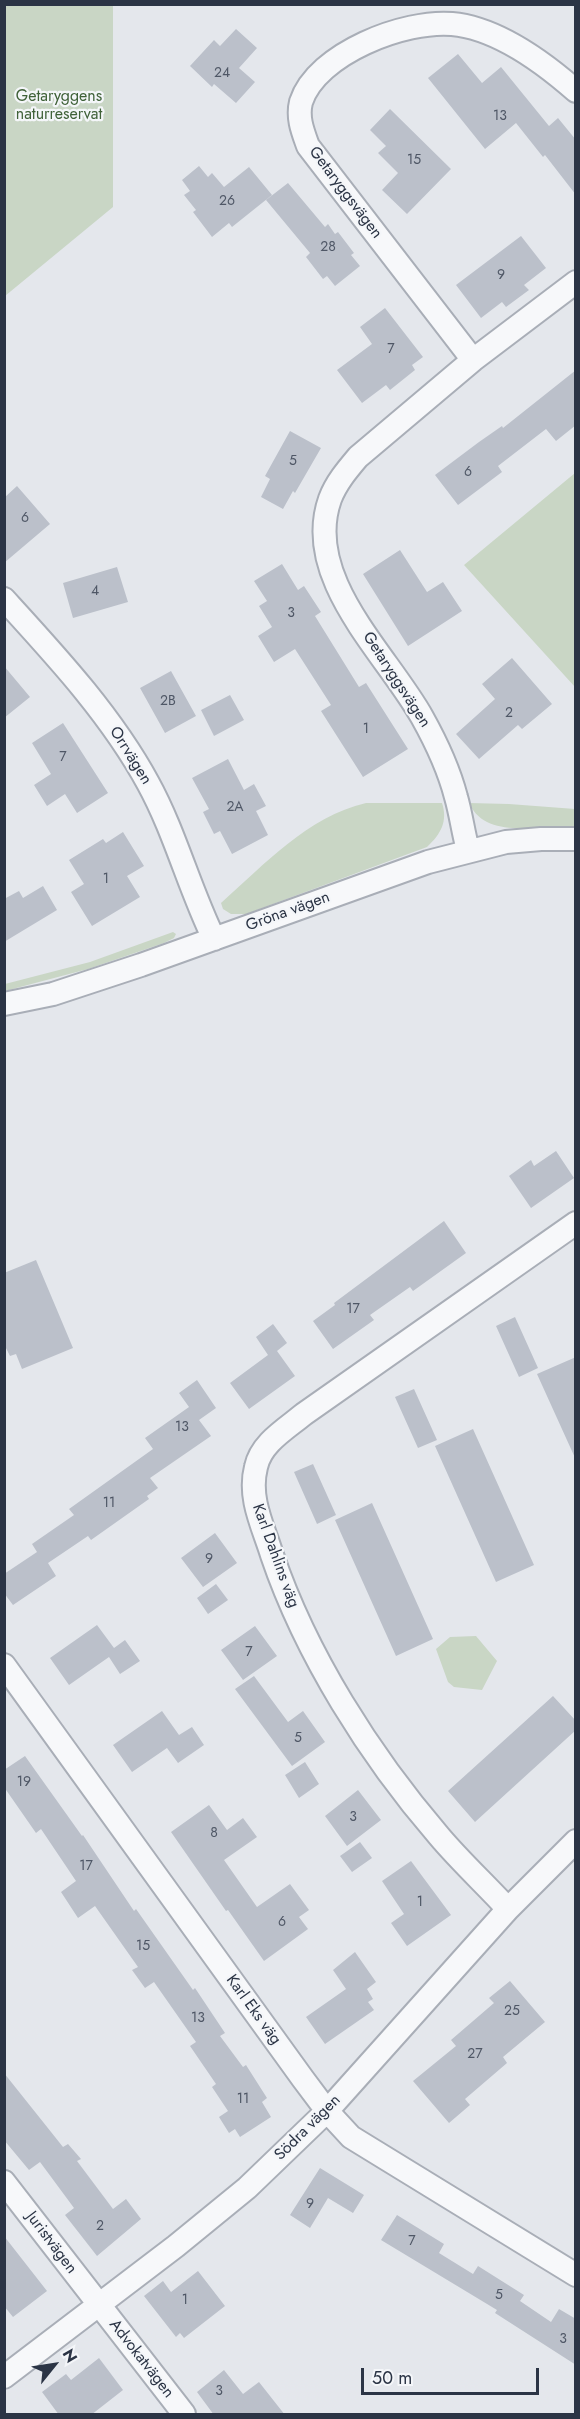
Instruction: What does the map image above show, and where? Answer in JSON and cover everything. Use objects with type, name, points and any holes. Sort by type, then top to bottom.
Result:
[{"type":"street","name":"Getaryggsvägen","points":[[473,360],[308,147],[299,120],[301,102],[312,83],[327,67],[354,49],[382,35],[416,26],[453,24],[484,32],[522,49],[550,68],[576,91]]},
{"type":"street","name":"Getaryggsvägen","points":[[468,850],[456,796],[436,744],[421,715],[337,587],[326,555],[324,527],[330,498],[342,476],[358,458],[473,360],[576,282]]},
{"type":"street","name":"Orrvägen","points":[[4,599],[80,686],[116,732],[148,783],[214,939]]},
{"type":"street","name":"Gröna vägen","points":[[4,1004],[53,994],[214,939],[428,861],[468,850],[518,841],[576,839]]},
{"type":"street","name":"Karl Dahlins väg","points":[[508,1909],[438,1836],[383,1766],[313,1652],[282,1586],[257,1512],[254,1498],[255,1469],[269,1442],[304,1414],[576,1223]]},
{"type":"street","name":"Karl Eks väg","points":[[4,1665],[327,2111],[351,2137],[576,2275]]},
{"type":"street","name":"Södra vägen","points":[[4,2377],[176,2246],[247,2188],[327,2111],[508,1909],[576,1841]]},
{"type":"street","name":"Juristvägen","points":[[4,2182],[97,2304]]},
{"type":"street","name":"Advokatvägen","points":[[97,2304],[184,2415]]},
{"type":"green space","name":"Getaryggens naturreservat","points":[[5,4],[113,5],[113,207],[5,296]]},
{"type":"green space","points":[[575,473],[575,687],[464,565]]},
{"type":"green space","points":[[366,803],[442,803],[444,821],[436,837],[427,847],[246,914],[231,914],[223,909],[221,903],[288,844],[325,819]]},
{"type":"green space","points":[[469,803],[575,809],[575,827],[501,827],[488,823],[477,815]]},
{"type":"green space","points":[[173,932],[176,934],[174,938],[164,943],[88,969],[5,991],[5,984],[90,962]]},
{"type":"green space","points":[[476,1636],[497,1661],[482,1690],[454,1687],[448,1682],[436,1649],[450,1637]]},
{"type":"building","points":[[236,29],[257,48],[239,68],[255,82],[236,103],[214,84],[212,87],[190,66],[214,40],[220,46]]},
{"type":"building","points":[[458,54],[482,83],[501,67],[549,126],[558,118],[576,140],[576,195],[516,123],[485,149],[428,78]]},
{"type":"building","points":[[390,109],[451,169],[407,214],[382,190],[398,173],[378,153],[386,146],[370,130]]},
{"type":"building","points":[[199,166],[208,177],[212,173],[224,187],[249,167],[272,195],[232,227],[229,223],[212,237],[193,212],[196,210],[184,195],[190,191],[182,180]]},
{"type":"building","points":[[288,183],[325,227],[328,224],[335,234],[338,232],[354,253],[351,255],[360,266],[335,286],[327,276],[323,279],[306,257],[310,253],[266,200]]},
{"type":"building","points":[[521,236],[546,268],[524,285],[529,290],[506,307],[502,302],[481,318],[456,285]]},
{"type":"building","points":[[385,308],[423,357],[412,365],[415,370],[390,390],[386,385],[362,403],[337,370],[372,344],[360,327]]},
{"type":"building","points":[[576,370],[576,425],[556,441],[546,429],[498,466],[502,472],[458,505],[435,475],[502,426],[503,428]]},
{"type":"building","points":[[290,431],[321,448],[283,509],[261,497],[270,479],[265,476]]},
{"type":"building","points":[[17,486],[50,524],[4,563],[4,498]]},
{"type":"building","points":[[400,550],[427,592],[443,582],[462,611],[408,646],[363,574]]},
{"type":"building","points":[[282,564],[298,590],[304,586],[321,612],[315,616],[359,687],[366,683],[408,749],[363,777],[321,711],[331,705],[295,649],[274,662],[258,636],[272,627],[259,606],[267,601],[254,581]]},
{"type":"building","points":[[117,567],[128,602],[73,618],[63,583]]},
{"type":"building","points":[[512,658],[552,704],[522,729],[518,725],[479,759],[456,734],[495,699],[482,684]]},
{"type":"building","points":[[4,666],[30,697],[4,718]]},
{"type":"building","points":[[171,671],[196,716],[165,733],[140,688]]},
{"type":"building","points":[[230,695],[244,720],[214,736],[201,710]]},
{"type":"building","points":[[63,723],[108,793],[77,813],[65,794],[47,806],[34,785],[51,774],[32,743]]},
{"type":"building","points":[[228,759],[244,790],[254,784],[266,806],[256,811],[268,835],[232,854],[220,831],[214,834],[203,812],[209,809],[192,778]]},
{"type":"building","points":[[123,832],[144,866],[127,876],[140,897],[92,926],[71,892],[84,884],[69,860],[103,839],[106,843]]},
{"type":"building","points":[[43,886],[57,910],[4,942],[4,899],[19,891],[23,898]]},
{"type":"building","points":[[556,1151],[574,1178],[531,1208],[509,1176],[531,1160],[534,1166]]},
{"type":"building","points":[[444,1221],[466,1253],[413,1291],[410,1287],[370,1315],[374,1320],[333,1349],[313,1321]]},
{"type":"building","points":[[36,1260],[73,1348],[22,1369],[16,1354],[10,1356],[4,1344],[4,1273]]},
{"type":"building","points":[[515,1317],[538,1368],[519,1377],[496,1326]]},
{"type":"building","points":[[273,1324],[287,1343],[277,1351],[295,1376],[249,1409],[230,1383],[268,1355],[256,1337]]},
{"type":"building","points":[[576,1357],[576,1460],[537,1374]]},
{"type":"building","points":[[197,1380],[216,1408],[199,1420],[211,1436],[150,1478],[158,1488],[147,1496],[149,1499],[91,1540],[88,1536],[48,1563],[56,1576],[13,1605],[4,1593],[4,1574],[37,1552],[32,1544],[74,1515],[69,1509],[153,1449],[145,1438],[189,1407],[179,1393]]},
{"type":"building","points":[[414,1389],[437,1440],[418,1448],[395,1397]]},
{"type":"building","points":[[473,1429],[534,1565],[496,1582],[435,1446]]},
{"type":"building","points":[[313,1464],[336,1515],[317,1524],[294,1472]]},
{"type":"building","points":[[372,1503],[433,1639],[396,1656],[335,1520]]},
{"type":"building","points":[[215,1533],[237,1563],[203,1587],[181,1558]]},
{"type":"building","points":[[216,1584],[228,1600],[208,1614],[197,1598]]},
{"type":"building","points":[[97,1625],[114,1648],[125,1640],[140,1661],[120,1674],[109,1657],[69,1685],[50,1658]]},
{"type":"building","points":[[255,1626],[277,1656],[243,1680],[221,1650]]},
{"type":"building","points":[[254,1676],[288,1722],[303,1711],[325,1742],[292,1766],[235,1689]]},
{"type":"building","points":[[553,1696],[576,1721],[576,1730],[475,1822],[448,1791]]},
{"type":"building","points":[[162,1711],[179,1735],[192,1727],[204,1745],[178,1763],[167,1748],[132,1772],[113,1745]]},
{"type":"building","points":[[25,1756],[83,1835],[134,1911],[136,1909],[193,1990],[195,1988],[225,2033],[220,2036],[243,2067],[246,2065],[267,2098],[262,2102],[271,2117],[240,2137],[235,2129],[229,2133],[219,2117],[228,2111],[212,2087],[216,2084],[190,2046],[196,2042],[154,1982],[145,1988],[132,1970],[138,1967],[95,1906],[78,1918],[61,1892],[76,1881],[41,1829],[36,1833],[4,1787],[4,1770]]},
{"type":"building","points":[[305,1762],[319,1784],[299,1798],[285,1775]]},
{"type":"building","points":[[358,1790],[381,1820],[347,1846],[325,1816]]},
{"type":"building","points":[[209,1805],[227,1830],[243,1818],[257,1837],[224,1860],[257,1907],[290,1884],[309,1910],[299,1917],[308,1929],[264,1961],[171,1832]]},
{"type":"building","points":[[360,1842],[372,1858],[352,1872],[340,1856]]},
{"type":"building","points":[[411,1861],[451,1915],[407,1946],[391,1923],[404,1914],[382,1881]]},
{"type":"building","points":[[355,1952],[376,1982],[367,1989],[373,1999],[368,2002],[374,2010],[325,2044],[306,2017],[346,1989],[333,1970]]},
{"type":"building","points":[[510,1981],[545,2022],[503,2057],[507,2063],[465,2099],[470,2105],[449,2123],[413,2081],[456,2046],[451,2040],[494,2003],[489,1998]]},
{"type":"building","points":[[4,2073],[63,2147],[68,2144],[81,2159],[77,2161],[113,2209],[126,2199],[141,2219],[97,2256],[65,2215],[74,2208],[40,2162],[29,2170],[4,2140]]},
{"type":"building","points":[[320,2168],[364,2195],[353,2213],[328,2198],[310,2228],[290,2215]]},
{"type":"building","points":[[397,2215],[444,2244],[439,2253],[473,2274],[478,2266],[524,2295],[520,2301],[551,2322],[559,2309],[576,2319],[576,2365],[495,2313],[497,2310],[381,2240]]},
{"type":"building","points":[[4,2236],[47,2291],[13,2317],[4,2306]]},
{"type":"building","points":[[198,2271],[225,2306],[184,2338],[180,2333],[176,2337],[144,2296],[163,2281],[171,2292]]},
{"type":"building","points":[[99,2358],[123,2390],[91,2415],[59,2415],[42,2392],[66,2374],[71,2380]]},
{"type":"building","points":[[224,2370],[243,2394],[259,2382],[285,2415],[214,2415],[197,2392]]}]
